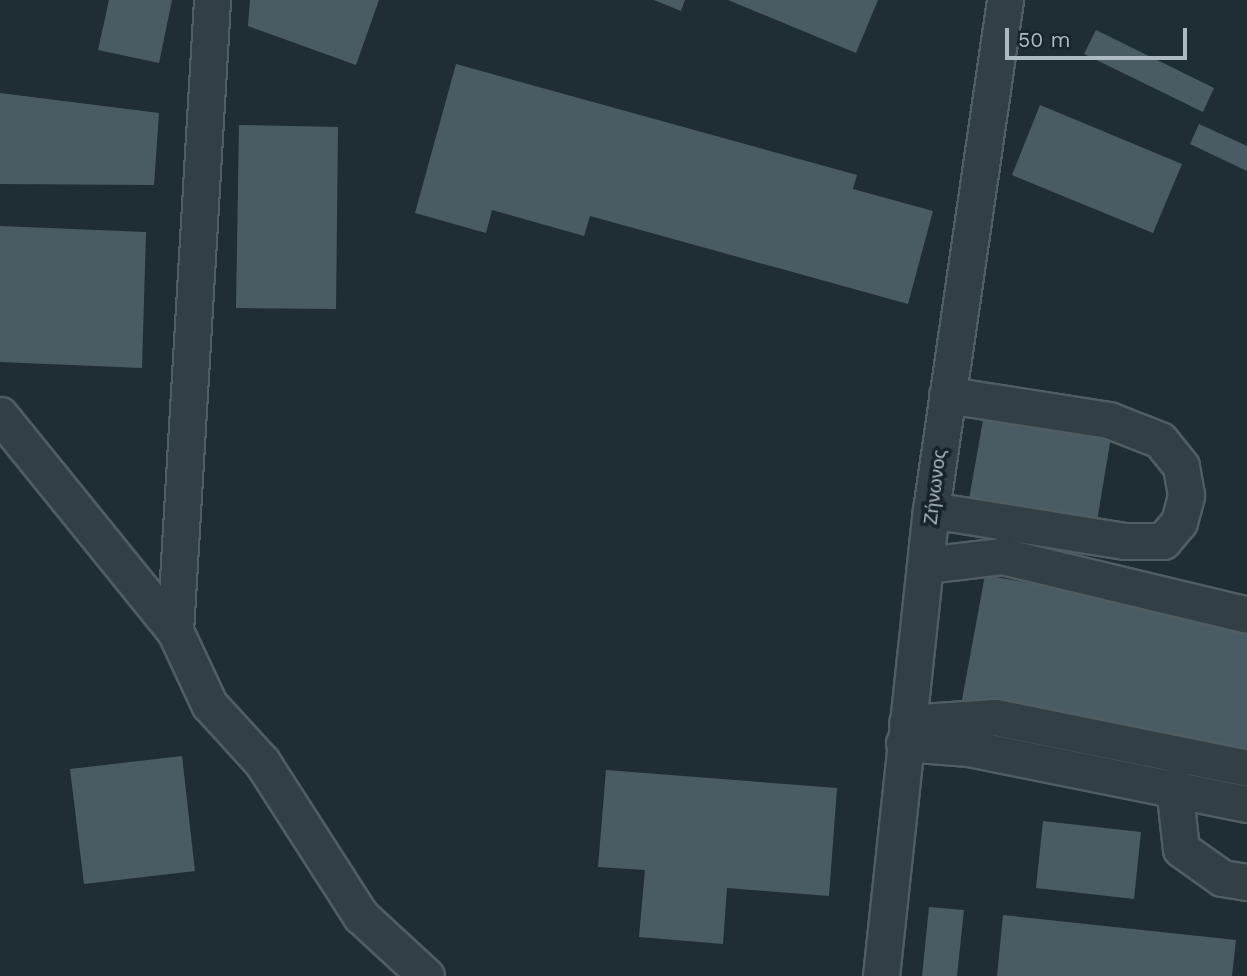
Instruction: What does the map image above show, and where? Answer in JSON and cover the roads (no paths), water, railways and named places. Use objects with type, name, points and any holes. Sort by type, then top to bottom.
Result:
[{"type":"street","points":[[175,631],[212,0]]},
{"type":"street","name":"Ζήνωνος","points":[[881,976],[931,510],[1006,0]]},
{"type":"street","points":[[931,510],[1125,541],[1163,541],[1179,522],[1186,495],[1181,466],[1160,440],[1109,420],[947,395]]},
{"type":"street","points":[[0,415],[175,631],[209,704],[262,762],[361,916],[426,976]]},
{"type":"street","points":[[926,565],[1002,556],[1247,615]]},
{"type":"street","points":[[905,733],[995,716],[1247,768]]},
{"type":"street","points":[[905,733],[969,748],[1174,786],[1247,804]]},
{"type":"street","points":[[1174,786],[1181,849],[1222,878],[1247,882]]}]
